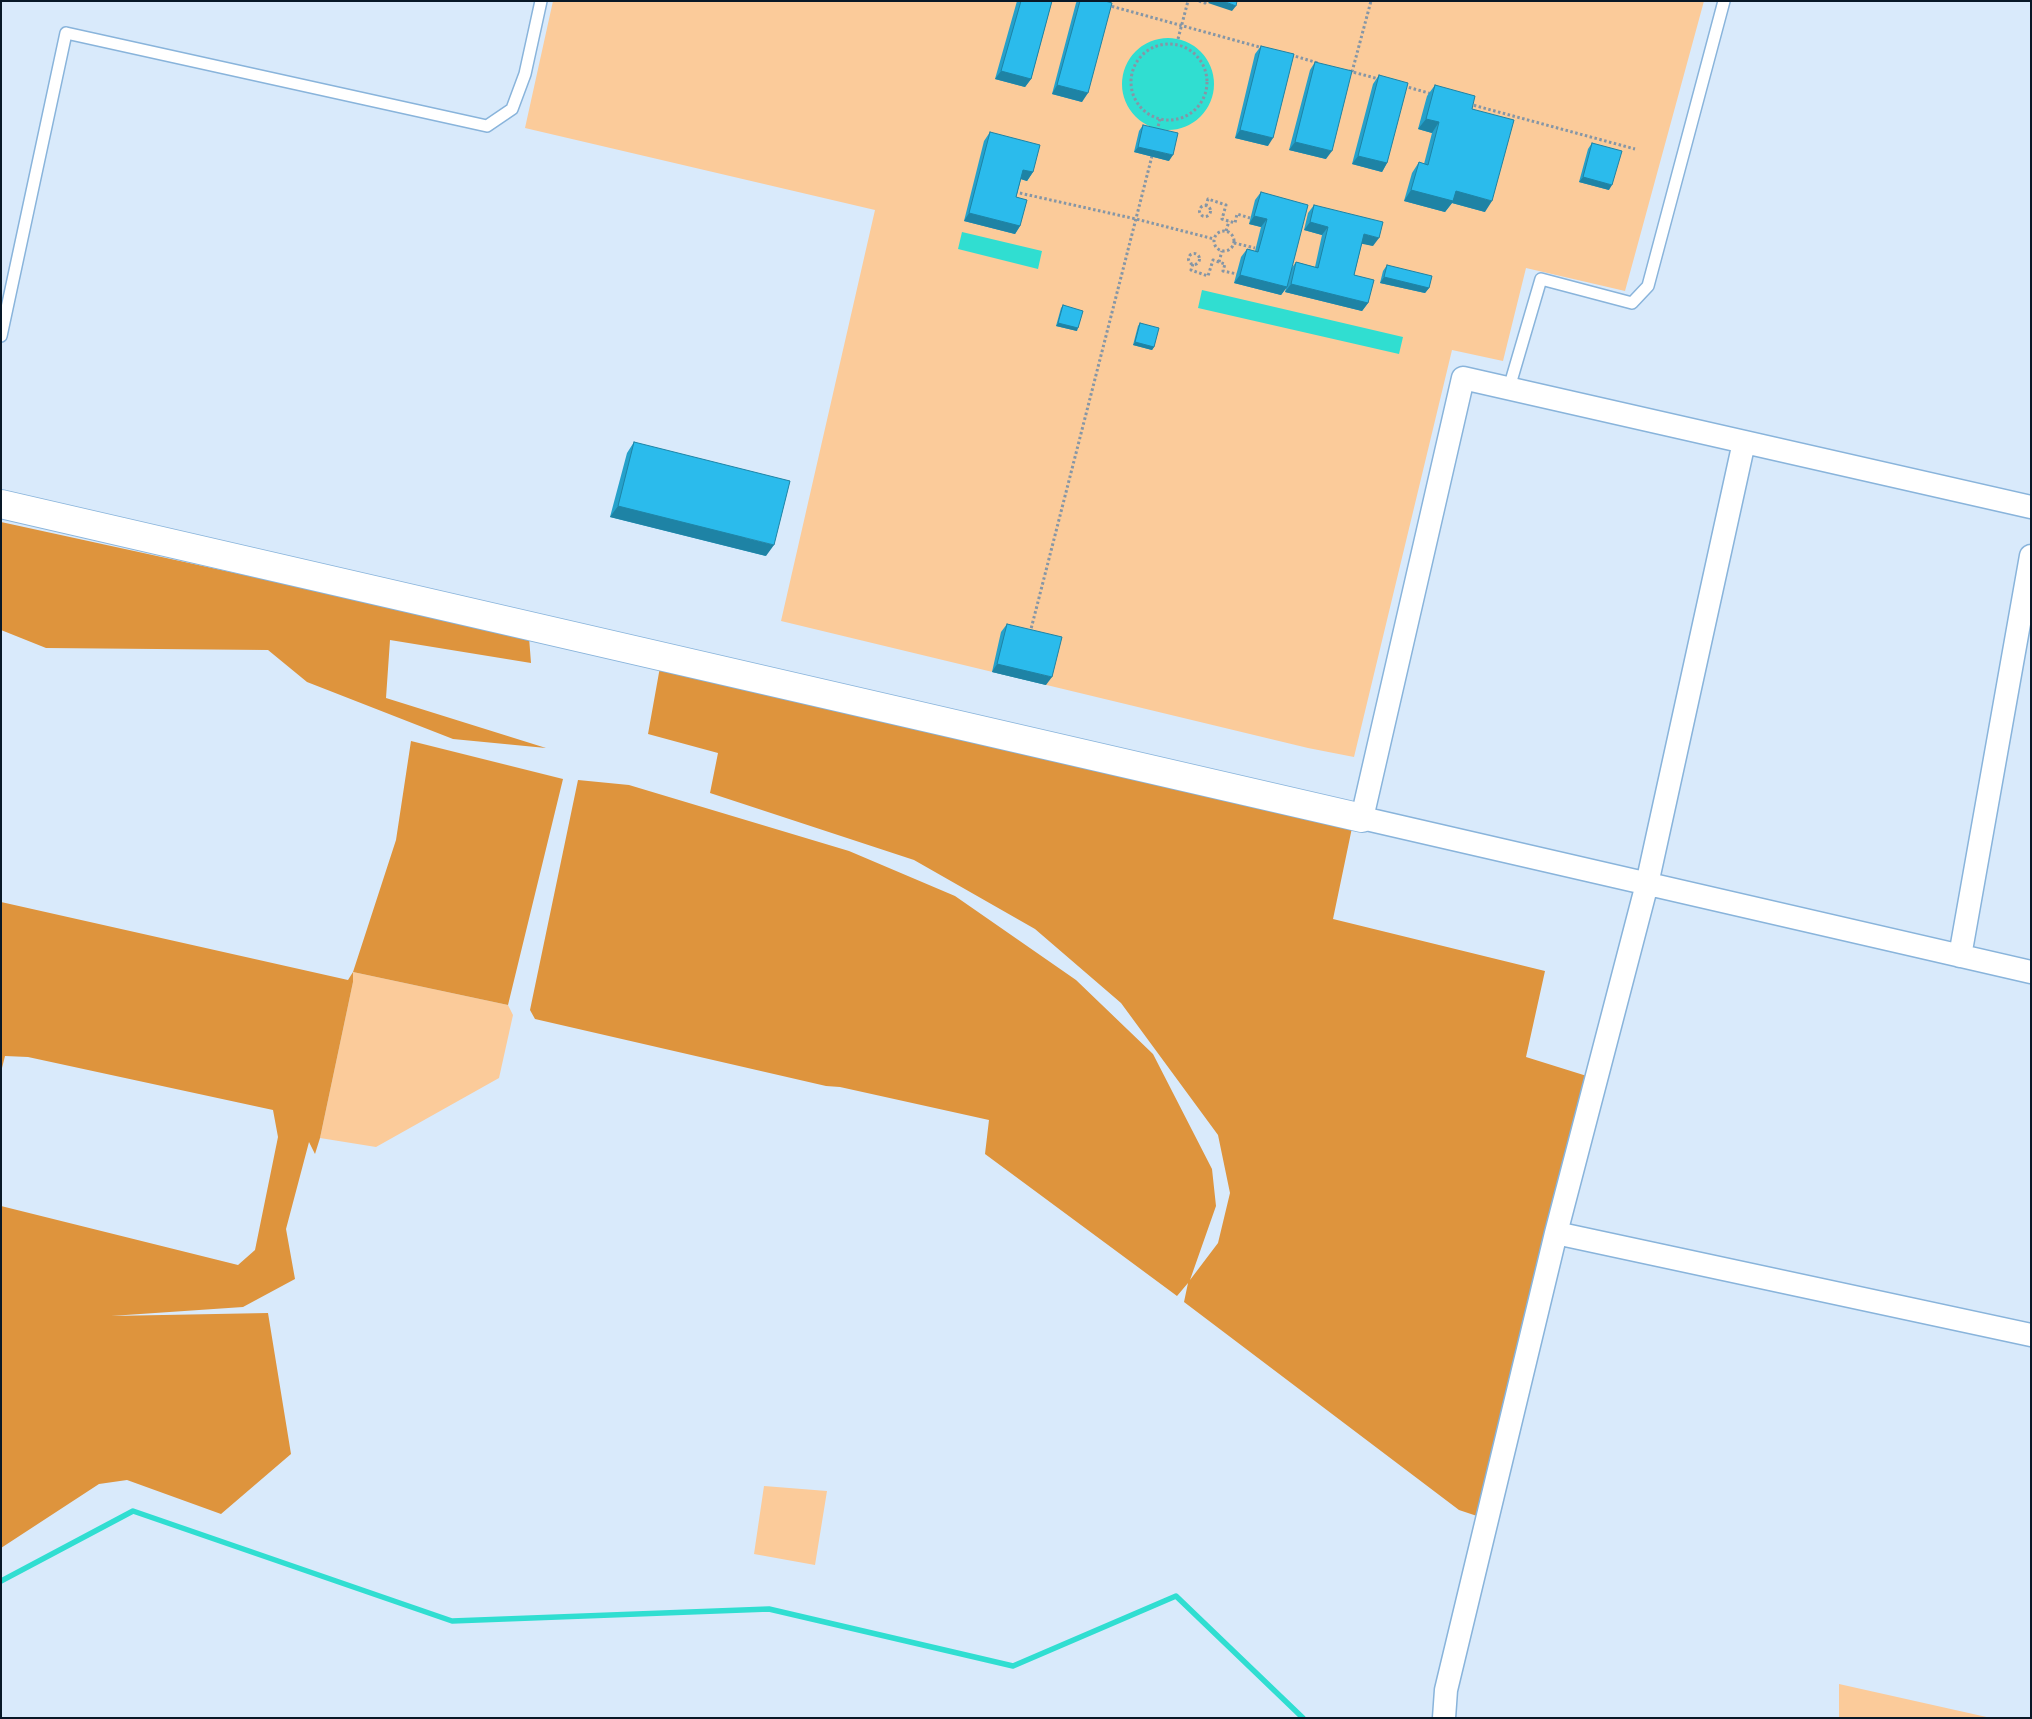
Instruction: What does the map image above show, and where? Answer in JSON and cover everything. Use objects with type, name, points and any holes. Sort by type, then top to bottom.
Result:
[{"type":"main road","points":[[1,504],[1362,818]]},
{"type":"street","points":[[2031,507],[1463,378],[1362,818],[2031,972]]},
{"type":"street","points":[[1444,1718],[1446,1690],[1556,1233],[1647,884],[1744,442]]},
{"type":"street","points":[[1960,956],[2031,556]]},
{"type":"street","points":[[1556,1233],[2031,1335]]},
{"type":"lane","points":[[1,336],[66,33],[487,126],[512,110],[525,74],[541,1]]},
{"type":"lane","points":[[1509,388],[1541,279],[1632,303],[1648,286],[1724,1]]},
{"type":"path","points":[[1178,39],[1188,1]]},
{"type":"path","points":[[1199,1],[1205,3],[1206,1]]},
{"type":"path","points":[[1352,72],[1371,1]]},
{"type":"path","points":[[1103,4],[1267,49]]},
{"type":"path","points":[[1168,43],[1180,45],[1192,51],[1201,60],[1206,72],[1208,85],[1204,98],[1197,108],[1187,116],[1175,120],[1160,120],[1150,116],[1140,108],[1130,86],[1131,73],[1136,62],[1149,49],[1168,43]]},
{"type":"path","points":[[1286,54],[1324,64]]},
{"type":"path","points":[[1342,69],[1380,80]]},
{"type":"path","points":[[1399,85],[1437,95]]},
{"type":"path","points":[[1465,103],[1635,149]]},
{"type":"path","points":[[1157,134],[1160,120]]},
{"type":"path","points":[[1029,639],[1152,156]]},
{"type":"path","points":[[1014,192],[1136,219],[1214,239]]},
{"type":"path","points":[[1206,206],[1208,199],[1226,205],[1222,218],[1235,223],[1237,214],[1250,218]]},
{"type":"path","points":[[1226,231],[1229,221]]},
{"type":"path","points":[[1226,231],[1231,234],[1234,243],[1228,250],[1222,251],[1216,247],[1214,239],[1219,232],[1226,231]]},
{"type":"path","points":[[1234,243],[1255,248]]},
{"type":"path","points":[[1219,262],[1222,251]]},
{"type":"path","points":[[1193,264],[1191,270],[1208,276],[1213,260],[1225,264],[1223,270],[1237,274]]},
{"type":"shaded area","points":[[553,1],[1704,1],[1625,291],[1526,268],[1503,361],[1452,350],[1354,757],[1308,748],[781,621],[875,210],[525,128]]},
{"type":"shaded area","points":[[1168,38],[1185,42],[1200,52],[1210,67],[1214,84],[1210,101],[1200,116],[1185,126],[1168,130],[1151,126],[1136,116],[1126,101],[1122,84],[1126,67],[1136,52],[1151,42]]},
{"type":"shaded area","points":[[962,232],[1042,251],[1038,269],[958,249]]},
{"type":"shaded area","points":[[1202,290],[1403,337],[1399,354],[1198,308]]},
{"type":"shaded area","points":[[1,522],[529,637],[531,663],[390,640],[386,698],[546,748],[453,739],[307,682],[268,650],[46,648],[1,630]]},
{"type":"shaded area","points":[[660,667],[1353,823],[1333,919],[1545,971],[1526,1057],[1590,1077],[1486,1519],[1459,1510],[1184,1302],[1188,1283],[1177,1296],[985,1154],[989,1120],[840,1087],[826,1086],[535,1019],[530,1010],[578,780],[629,785],[849,851],[955,896],[1076,980],[1153,1054],[1212,1169],[1216,1206],[1190,1280],[1218,1243],[1230,1193],[1218,1135],[1121,1003],[1035,929],[914,860],[710,793],[718,753],[648,734]]},
{"type":"shaded area","points":[[411,741],[563,779],[508,1005],[353,972],[396,840]]},
{"type":"shaded area","points":[[1,902],[348,980],[353,972],[353,982],[320,1138],[315,1154],[309,1142],[286,1229],[295,1279],[243,1307],[111,1316],[268,1313],[291,1454],[221,1514],[127,1480],[99,1484],[1,1548],[1,1206],[238,1265],[255,1250],[278,1137],[273,1110],[28,1057],[5,1056],[1,1072]]},
{"type":"shaded area","points":[[353,972],[508,1005],[513,1015],[499,1078],[376,1147],[320,1138],[353,982]]},
{"type":"shaded area","points":[[764,1486],[827,1491],[815,1565],[754,1554]]},
{"type":"shaded area","points":[[1839,1684],[1991,1718],[1839,1718]]},
{"type":"building","points":[[1021,1],[1052,1],[1031,79],[1001,71]]},
{"type":"building","points":[[1080,1],[1105,1],[1112,3],[1088,93],[1057,85]]},
{"type":"building","points":[[1223,1],[1237,1],[1236,6]]},
{"type":"building","points":[[1261,46],[1294,54],[1273,138],[1240,130]]},
{"type":"building","points":[[1315,62],[1352,71],[1332,151],[1295,142]]},
{"type":"building","points":[[1379,75],[1408,83],[1387,163],[1358,156]]},
{"type":"building","points":[[1435,85],[1475,96],[1472,109],[1514,120],[1492,201],[1456,191],[1453,201],[1411,190],[1419,162],[1428,165],[1439,122],[1426,119]]},
{"type":"building","points":[[1143,125],[1178,133],[1173,155],[1138,147]]},
{"type":"building","points":[[990,132],[1040,145],[1033,172],[1023,170],[1016,197],[1027,200],[1020,226],[969,213]]},
{"type":"building","points":[[1592,143],[1622,151],[1612,185],[1583,177]]},
{"type":"building","points":[[1261,192],[1308,205],[1287,287],[1240,275],[1247,249],[1258,252],[1267,219],[1254,216]]},
{"type":"building","points":[[1314,205],[1383,222],[1379,238],[1364,234],[1354,275],[1374,280],[1368,303],[1291,284],[1296,262],[1318,268],[1328,227],[1310,222]]},
{"type":"building","points":[[1387,265],[1432,276],[1429,288],[1384,277]]},
{"type":"building","points":[[1063,305],[1083,311],[1078,328],[1058,323]]},
{"type":"building","points":[[1140,323],[1159,328],[1154,347],[1135,342]]},
{"type":"building","points":[[634,442],[790,481],[774,545],[618,506]]},
{"type":"building","points":[[1007,624],[1062,637],[1052,677],[997,664]]},
{"type":"waterway","points":[[1,1581],[133,1511],[452,1621],[769,1609],[1013,1666],[1176,1596],[1303,1718]]}]
